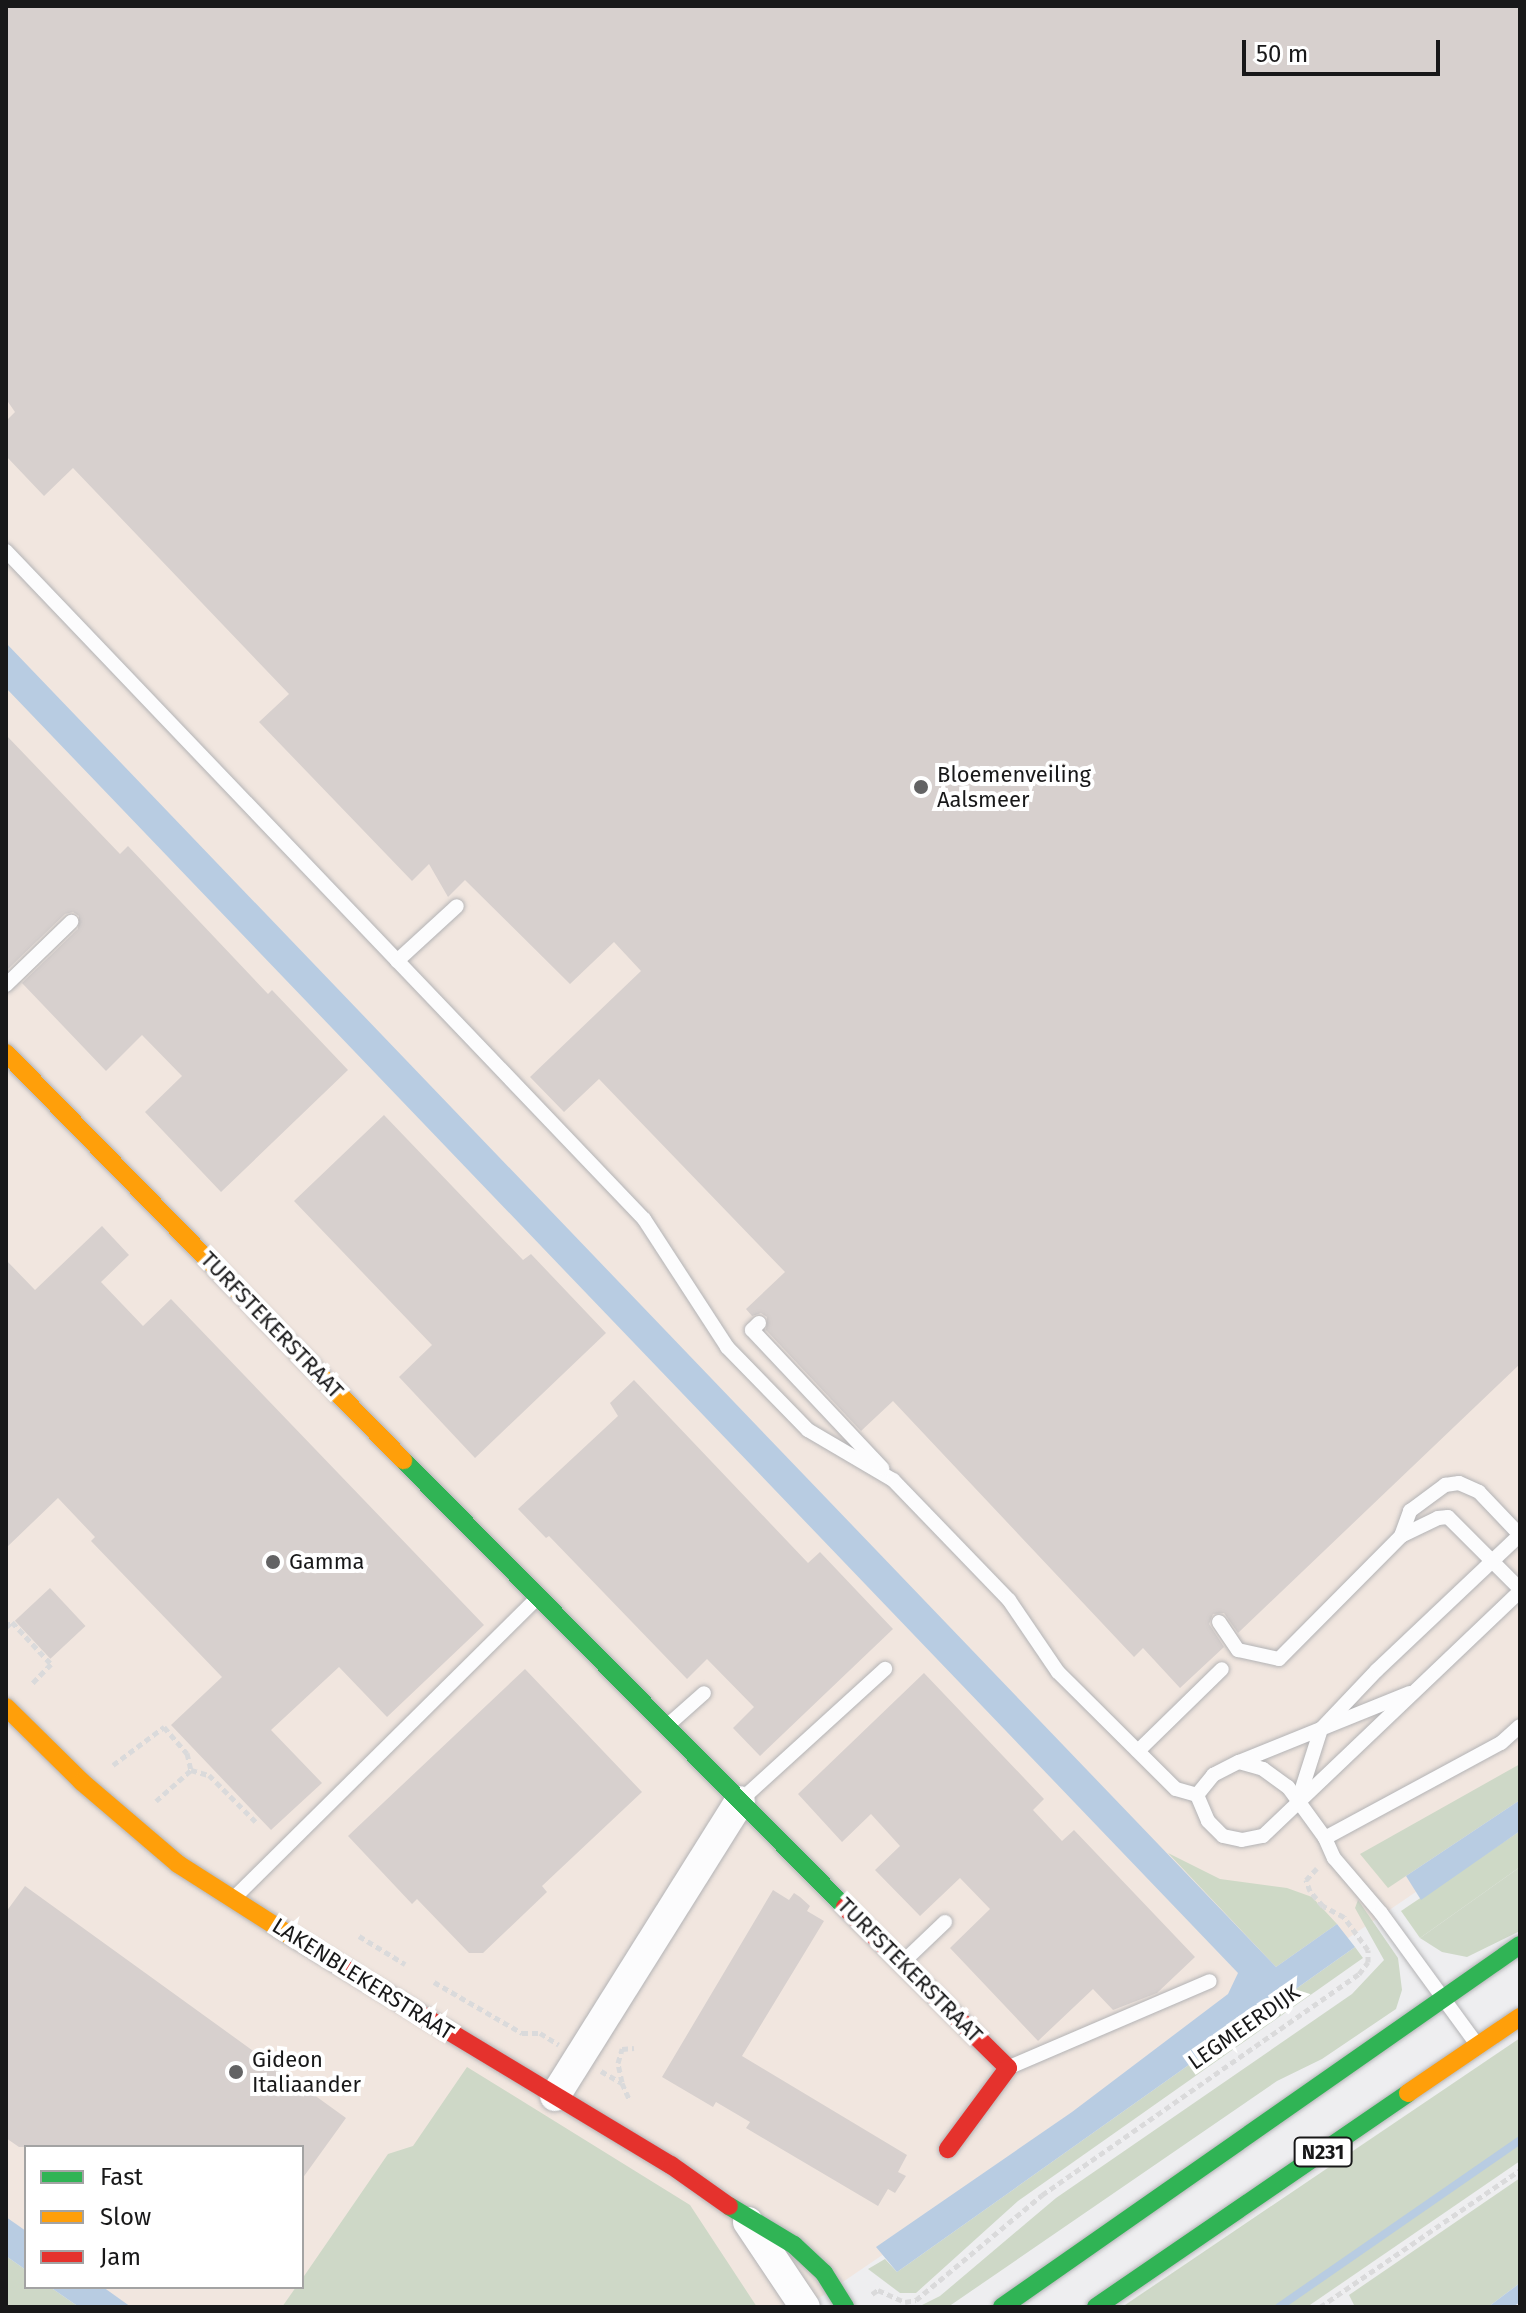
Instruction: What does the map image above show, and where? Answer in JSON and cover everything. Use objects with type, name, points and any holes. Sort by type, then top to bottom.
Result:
[{"type":"street","name":"TURFSTEKERSTRAAT","points":[[6,1053],[664,1728],[1008,2068]]},
{"type":"street","name":"LAKENBLEKERSTRAAT","points":[[6,1707],[82,1782],[178,1864],[671,2165],[745,2217],[794,2245],[824,2273],[845,2307]]},
{"type":"street","points":[[555,2096],[740,1801]]},
{"type":"street","name":"N231","points":[[1002,2307],[1520,1945]]},
{"type":"street","name":"N231","points":[[1096,2307],[1520,2017]]},
{"type":"street","points":[[948,2149],[1008,2068]]},
{"type":"street","name":"LAKENBLEKERSTRAAT","points":[[745,2217],[805,2307]]},
{"type":"lane","points":[[6,551],[644,1219],[727,1347],[808,1430],[893,1480]]},
{"type":"lane","points":[[397,961],[457,906]]},
{"type":"lane","points":[[6,985],[71,922]]},
{"type":"lane","points":[[759,1323],[752,1330],[1009,1600],[1058,1672],[1176,1789],[1197,1795]]},
{"type":"lane","points":[[1298,1801],[1321,1729],[1377,1670],[1520,1535],[1479,1492],[1459,1483],[1445,1485],[1410,1511],[1401,1536]]},
{"type":"lane","points":[[1197,1795],[1208,1821],[1223,1836],[1242,1840],[1263,1836],[1520,1590],[1448,1517],[1438,1518],[1401,1536],[1279,1659],[1238,1650],[1219,1622]]},
{"type":"lane","points":[[233,1899],[392,1745],[538,1596]]},
{"type":"lane","points":[[740,1801],[885,1669]]},
{"type":"lane","points":[[1138,1751],[1222,1669]]},
{"type":"lane","points":[[1197,1795],[1213,1775],[1239,1762],[1421,1688]]},
{"type":"lane","points":[[664,1728],[704,1693]]},
{"type":"lane","points":[[1325,1838],[1501,1743],[1520,1726]]},
{"type":"lane","points":[[1239,1762],[1263,1769],[1288,1787],[1325,1838],[1334,1858],[1381,1913],[1477,2046]]},
{"type":"lane","points":[[903,1962],[945,1922]]},
{"type":"lane","points":[[1008,2068],[1210,1981]]},
{"type":"path","points":[[6,1627],[12,1622],[51,1664],[24,1692]]},
{"type":"path","points":[[120,1777],[109,1768],[164,1727],[187,1753],[191,1770]]},
{"type":"path","points":[[162,1811],[152,1804],[191,1770]]},
{"type":"path","points":[[191,1770],[209,1775],[256,1822]]},
{"type":"path","name":"LEGMEERDIJK","points":[[865,2299],[878,2290],[905,2302],[916,2300],[1042,2195],[1359,1974],[1368,1962],[1368,1950],[1344,1917],[1316,1899],[1306,1880],[1312,1871],[1334,1858]]},
{"type":"path","points":[[356,1935],[406,1965]]},
{"type":"path","points":[[431,1980],[522,2033],[540,2033],[622,2083]]},
{"type":"path","points":[[631,2104],[618,2063],[622,2049],[634,2048]]},
{"type":"path","points":[[1320,2307],[1520,2170]]},
{"type":"shaded area","points":[[6,6],[1520,6],[1520,1821],[806,2307],[125,2307],[100,2289],[304,2289],[304,2145],[24,2145],[24,2235],[6,2222]]},
{"type":"green space","points":[[1520,1764],[1520,1800],[1388,1888],[1360,1854]]},
{"type":"green space","points":[[1520,1831],[1520,1867],[1420,1938],[1401,1911]]},
{"type":"green space","points":[[1168,1853],[1220,1879],[1287,1888],[1312,1897],[1337,1924],[1276,1967]]},
{"type":"green space","points":[[1520,1867],[1520,1931],[1467,1957],[1442,1952],[1420,1938]]},
{"type":"green space","points":[[1358,1900],[1398,1958],[1402,1990],[1396,2009],[1322,2059],[1277,2081],[948,2307],[918,2307],[940,2296],[1056,2198],[1352,1994],[1384,1960],[1355,1908]]},
{"type":"green space","points":[[1355,1947],[1363,1958],[1018,2201],[916,2293],[900,2293],[868,2269],[885,2259],[897,2272]]},
{"type":"green space","points":[[1520,2038],[1520,2161],[1307,2307],[1122,2307]]},
{"type":"green space","points":[[467,2067],[690,2205],[757,2307],[282,2307],[295,2289],[304,2289],[304,2276],[388,2154],[413,2146]]},
{"type":"green space","points":[[1520,2178],[1520,2283],[1488,2307],[1355,2307],[1349,2295]]},
{"type":"green space","points":[[6,2256],[24,2269],[24,2289],[53,2289],[79,2307],[6,2307]]},
{"type":"water","points":[[6,643],[1276,1967],[1337,1924],[1355,1947],[897,2272],[876,2247],[1072,2112],[1228,1994],[1238,1973],[6,688]]},
{"type":"water","points":[[1520,1800],[1520,1831],[1421,1900],[1406,1876]]},
{"type":"water","points":[[6,2217],[24,2230],[24,2269],[6,2256]]},
{"type":"water","points":[[1520,2283],[1520,2302],[1513,2307],[1488,2307]]},
{"type":"water","points":[[53,2289],[106,2289],[131,2307],[79,2307]]},
{"type":"building","name":"Bloemenveiling Aalsmeer","points":[[6,6],[1520,6],[1520,1364],[1238,1633],[1224,1613],[1213,1614],[1209,1624],[1224,1647],[1180,1688],[1143,1648],[1134,1657],[893,1401],[861,1431],[766,1330],[767,1317],[761,1313],[752,1316],[746,1309],[785,1272],[599,1079],[564,1112],[530,1077],[641,971],[614,942],[570,984],[465,880],[448,897],[429,864],[412,881],[259,722],[289,694],[73,468],[44,496],[6,456],[6,421],[15,412],[6,399]]},
{"type":"building","points":[[6,735],[120,854],[128,846],[268,994],[272,990],[348,1070],[221,1192],[145,1112],[182,1076],[142,1035],[106,1071],[22,983],[78,929],[79,916],[73,912],[65,914],[8,969],[6,966]]},
{"type":"building","points":[[384,1115],[523,1260],[531,1254],[606,1333],[475,1458],[399,1377],[432,1345],[294,1201]]},
{"type":"building","points":[[102,1226],[129,1255],[101,1282],[143,1326],[171,1299],[484,1625],[387,1717],[339,1667],[271,1730],[322,1783],[271,1830],[171,1725],[222,1677],[91,1541],[95,1537],[58,1498],[6,1548],[6,1260],[35,1290]]},
{"type":"building","points":[[634,1380],[808,1563],[820,1552],[893,1629],[760,1756],[733,1728],[754,1707],[707,1659],[687,1679],[549,1536],[546,1538],[518,1509],[618,1416],[610,1403]]},
{"type":"building","points":[[50,1588],[85,1626],[50,1659],[15,1621]]},
{"type":"building","points":[[525,1669],[642,1792],[542,1886],[547,1892],[483,1953],[469,1953],[417,1899],[412,1904],[348,1836]]},
{"type":"building","points":[[924,1673],[1044,1799],[1033,1810],[1062,1841],[1074,1830],[1195,1957],[1157,1993],[1113,2010],[1093,1989],[1038,2041],[950,1948],[990,1909],[960,1878],[920,1916],[875,1870],[900,1846],[871,1814],[842,1842],[798,1794]]},
{"type":"building","points":[[25,1886],[346,2118],[304,2176],[304,2145],[19,2147],[6,2138],[6,1912]]},
{"type":"building","points":[[773,1890],[789,1900],[794,1893],[810,1906],[807,1911],[824,1921],[742,2056],[907,2155],[898,2172],[906,2176],[895,2193],[888,2189],[878,2206],[746,2128],[750,2122],[716,2102],[713,2107],[662,2077]]},
{"type":"waterway","points":[[1279,2307],[1520,2140]]},
{"type":"traffic: fast","points":[[403,1460],[845,1907]]},
{"type":"traffic: fast","points":[[1002,2307],[1520,1945]]},
{"type":"traffic: fast","points":[[1096,2307],[1408,2093]]},
{"type":"traffic: fast","points":[[729,2206],[794,2245],[824,2273],[845,2307]]},
{"type":"traffic: slow","points":[[6,1053],[403,1460]]},
{"type":"traffic: slow","points":[[6,1707],[82,1782],[178,1864],[299,1941]]},
{"type":"traffic: slow","points":[[1408,2093],[1520,2017]]},
{"type":"traffic: jam","points":[[845,1907],[1008,2068],[948,2149]]},
{"type":"traffic: jam","points":[[299,1941],[671,2165],[729,2206]]},
{"type":"place","name":"Bloemenveiling Aalsmeer","points":[[921,787]]},
{"type":"place","name":"Gamma","points":[[273,1562]]},
{"type":"place","name":"Gideon Italiaander","points":[[236,2072]]}]
